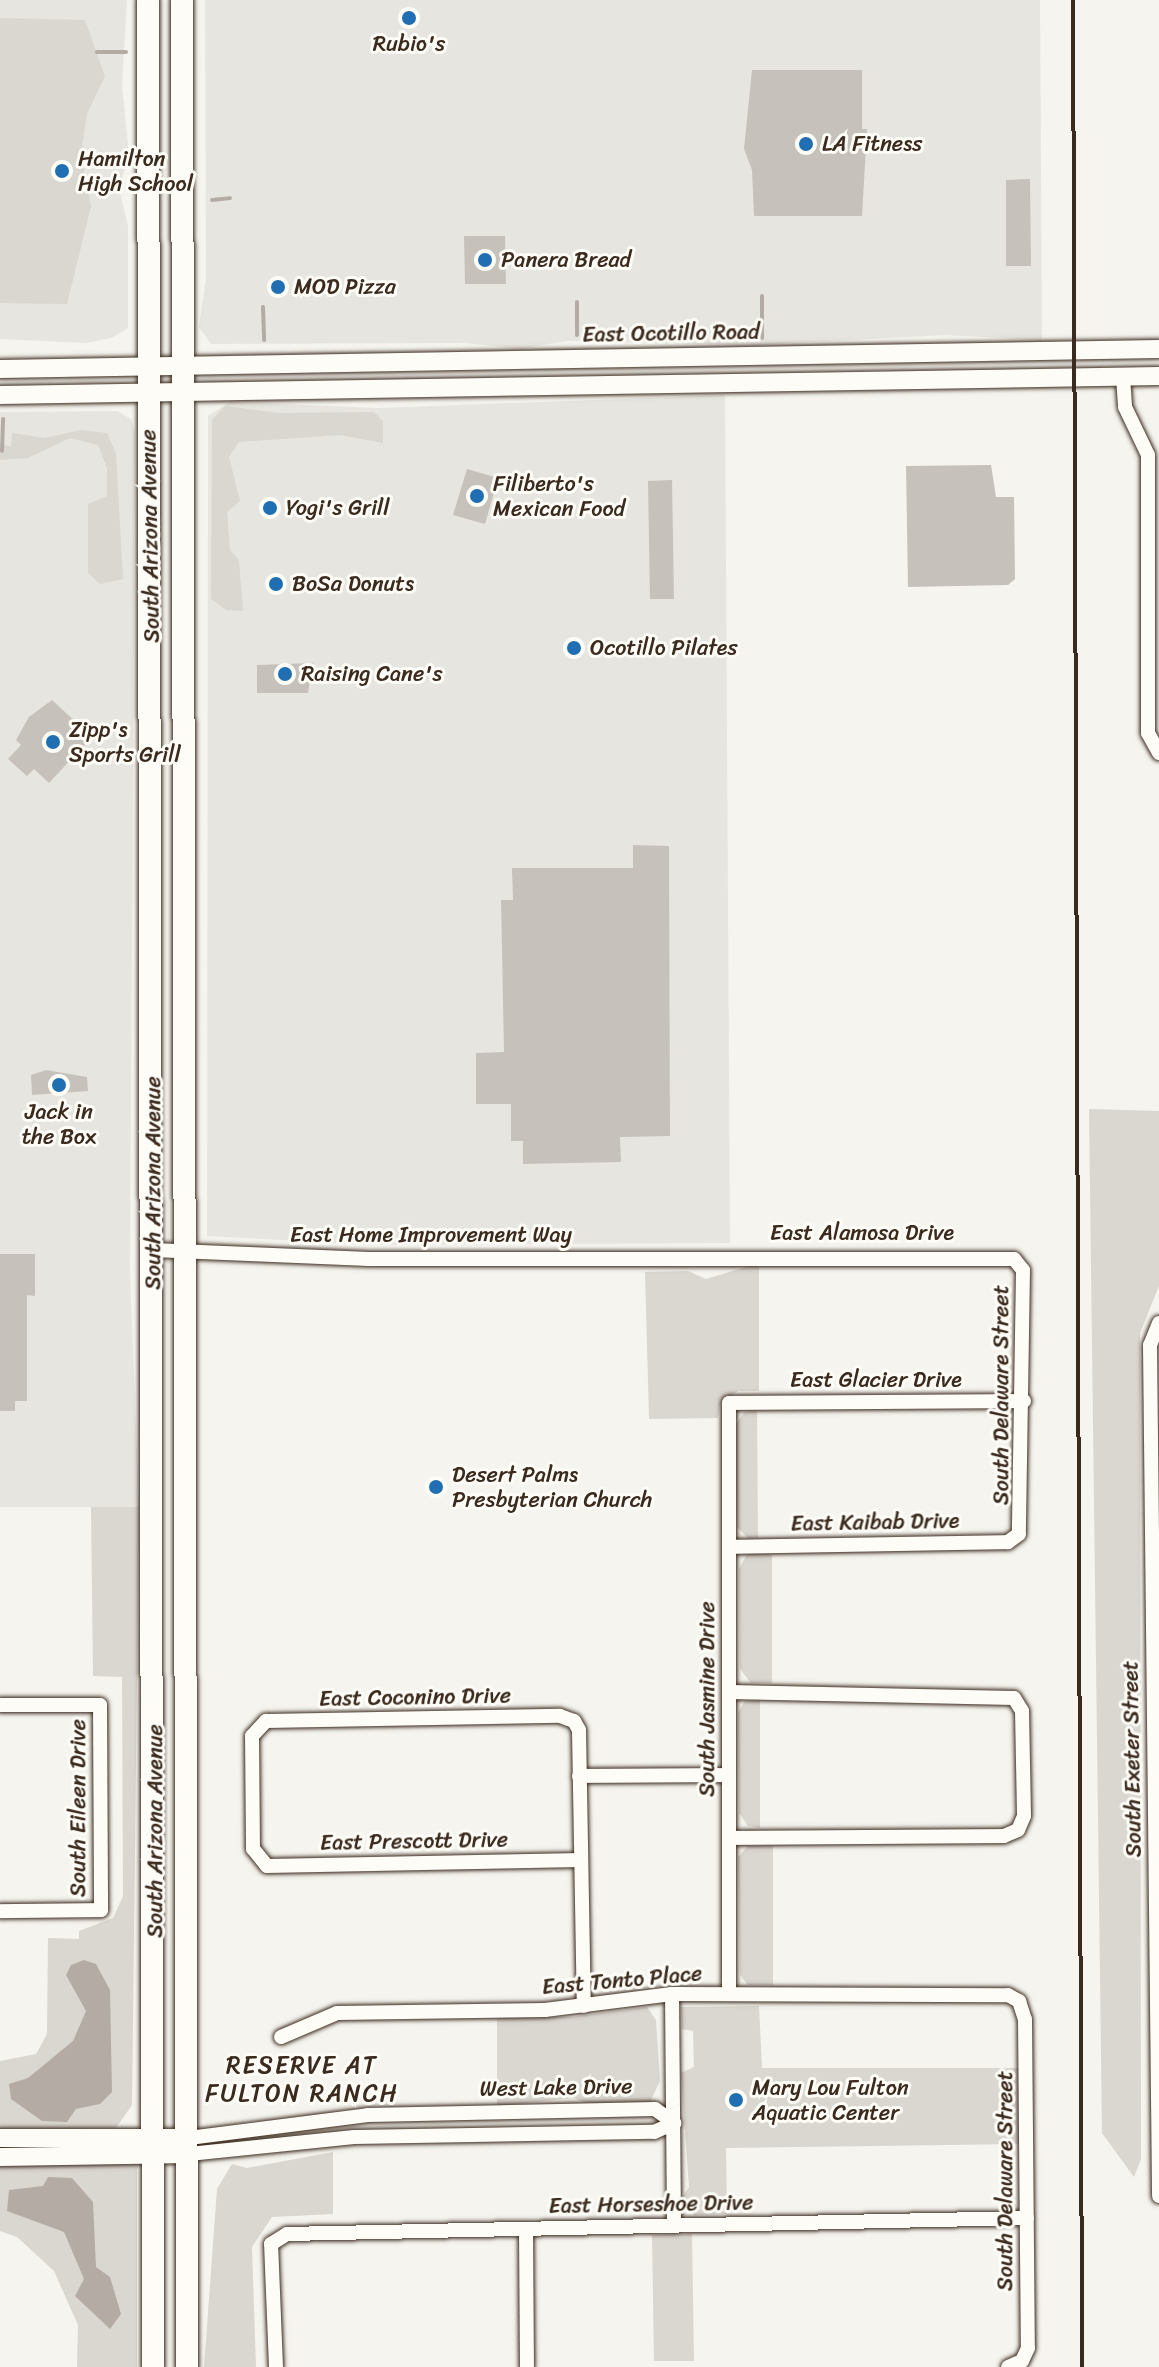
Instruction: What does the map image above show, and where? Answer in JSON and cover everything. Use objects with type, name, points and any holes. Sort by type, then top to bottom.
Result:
[{"type":"main road","name":"South Arizona Avenue","points":[[148,0],[156,2011],[153,2367]]},
{"type":"main road","name":"South Arizona Avenue","points":[[182,0],[188,1252],[187,2367]]},
{"type":"main road","name":"East Ocotillo Road","points":[[0,369],[1159,349]]},
{"type":"main road","points":[[542,358],[543,386]]},
{"type":"main road","points":[[0,395],[1159,376]]},
{"type":"main road","name":"West Lake Drive","points":[[0,2138],[189,2146]]},
{"type":"main road","name":"West Lake Drive","points":[[0,2157],[156,2146]]},
{"type":"street","points":[[1123,377],[1125,407],[1146,445],[1153,539],[1148,733],[1159,753]]},
{"type":"street","name":"East Home Improvement Way","points":[[153,1250],[369,1259],[710,1256]]},
{"type":"street","name":"East Alamosa Drive","points":[[710,1256],[1014,1259]]},
{"type":"street","name":"South Delaware Street","points":[[1014,1259],[1023,1270],[1024,1401],[1019,1534]]},
{"type":"street","name":"South Exeter Street","points":[[1158,2196],[1155,1437],[1150,1345],[1159,1323]]},
{"type":"street","name":"East Glacier Drive","points":[[729,1403],[1024,1401]]},
{"type":"street","name":"South Jasmine Drive","points":[[729,1403],[729,1994]]},
{"type":"street","name":"East Kaibab Drive","points":[[729,1547],[1008,1542],[1019,1534]]},
{"type":"street","points":[[729,1692],[1014,1698],[1022,1711],[1024,1816],[1018,1830],[1004,1836],[730,1838]]},
{"type":"street","name":"South Eileen Drive","points":[[0,1705],[100,1705],[101,1910],[0,1911]]},
{"type":"street","name":"East Coconino Drive","points":[[255,1854],[256,1726],[560,1716],[574,1721],[579,1776]]},
{"type":"street","points":[[584,2006],[579,1776],[728,1775]]},
{"type":"street","name":"East Prescott Drive","points":[[255,1854],[267,1866],[581,1860]]},
{"type":"street","points":[[672,1994],[674,2224]]},
{"type":"street","name":"East Tonto Place","points":[[281,2037],[337,2013],[584,2006],[672,1994],[1008,1995],[1019,2001]]},
{"type":"street","name":"South Delaware Street","points":[[1015,2364],[1028,2348],[1025,2019],[1019,2001]]},
{"type":"street","name":"West Lake Drive","points":[[655,2109],[674,2123],[654,2132],[354,2137],[189,2146],[368,2115],[655,2109]]},
{"type":"street","points":[[575,2111],[576,2133]]},
{"type":"street","name":"East Horseshoe Drive","points":[[276,2367],[271,2244],[276,2236],[674,2224],[1027,2218]]},
{"type":"street","points":[[526,2229],[527,2367]]},
{"type":"shaded area","name":"Hamilton High School","points":[[0,0],[127,0],[122,86],[129,155],[119,188],[128,226],[128,328],[111,338],[86,343],[0,339]]},
{"type":"shaded area","points":[[205,0],[1040,0],[1042,340],[946,335],[752,345],[566,341],[519,349],[466,343],[211,344],[199,327],[206,277]]},
{"type":"shaded area","points":[[0,18],[85,20],[105,76],[87,114],[81,154],[91,206],[67,304],[0,303]]},
{"type":"shaded area","points":[[725,395],[730,1243],[378,1245],[207,1236],[208,416],[230,402],[379,408]]},
{"type":"shaded area","points":[[225,406],[279,413],[374,412],[383,421],[383,443],[340,435],[239,442],[229,457],[240,501],[227,512],[230,550],[239,560],[243,611],[226,610],[211,599],[212,420]]},
{"type":"shaded area","points":[[117,411],[131,419],[135,432],[130,1273],[139,1507],[0,1507],[0,412]]},
{"type":"shaded area","points":[[81,430],[107,433],[116,453],[123,579],[100,584],[88,573],[88,504],[107,496],[107,468],[98,445],[70,438],[28,458],[0,460],[0,445],[11,446],[12,433],[44,438]]},
{"type":"shaded area","points":[[1089,1109],[1159,1111],[1159,1286],[1140,1333],[1141,2159],[1134,2177],[1102,2133]]},
{"type":"shaded area","points":[[759,1263],[759,1391],[738,1391],[720,1404],[718,1418],[649,1419],[645,1272],[688,1271],[706,1279]]},
{"type":"shaded area","points":[[757,1410],[758,1538],[748,1538],[737,1527],[735,1426],[744,1412]]},
{"type":"shaded area","points":[[91,1507],[139,1507],[132,2105],[116,2128],[0,2129],[0,2061],[36,2054],[47,2034],[48,1938],[79,1939],[79,1931],[113,1918],[123,1896],[122,1677],[93,1676]]},
{"type":"shaded area","points":[[747,1554],[772,1554],[772,1683],[751,1683],[740,1669],[739,1569]]},
{"type":"shaded area","points":[[760,1700],[760,1828],[748,1826],[739,1813],[738,1712],[745,1701]]},
{"type":"shaded area","points":[[748,1846],[773,1846],[773,1985],[748,1985],[740,1975],[738,1857]]},
{"type":"shaded area","points":[[84,1960],[96,1964],[110,1990],[112,2092],[100,2104],[76,2109],[67,2122],[42,2121],[11,2099],[9,2084],[28,2078],[73,2041],[86,2011],[66,1975],[71,1965]]},
{"type":"shaded area","points":[[759,2006],[762,2068],[1018,2068],[1019,2144],[726,2148],[727,2214],[694,2215],[682,2197],[689,2187],[681,2073],[694,2067],[693,2031],[682,2029],[681,2007]]},
{"type":"shaded area","points":[[647,2007],[656,2020],[660,2081],[650,2102],[589,2104],[574,2098],[497,2106],[497,2017],[571,2017]]},
{"type":"shaded area","points":[[333,2152],[333,2214],[272,2217],[252,2247],[256,2367],[204,2367],[217,2189],[232,2164],[247,2168]]},
{"type":"shaded area","points":[[0,2164],[137,2164],[137,2367],[77,2367],[78,2325],[54,2271],[17,2237],[0,2231]]},
{"type":"shaded area","points":[[48,2177],[72,2178],[93,2202],[96,2267],[110,2277],[121,2314],[110,2329],[75,2296],[84,2279],[64,2232],[7,2211],[9,2190],[43,2186]]},
{"type":"shaded area","points":[[692,2234],[694,2361],[654,2361],[652,2235]]},
{"type":"building","name":"LA Fitness","points":[[752,70],[862,70],[862,129],[867,129],[862,216],[754,216],[752,170],[744,149]]},
{"type":"building","points":[[1030,179],[1031,266],[1006,266],[1006,180]]},
{"type":"building","name":"Panera Bread","points":[[464,236],[505,236],[506,284],[465,284]]},
{"type":"building","points":[[991,465],[996,497],[1014,497],[1015,579],[1008,585],[908,587],[906,466]]},
{"type":"building","name":"Filiberto's Mexican Food","points":[[467,469],[498,478],[485,524],[453,515]]},
{"type":"building","points":[[672,480],[674,599],[650,599],[648,481]]},
{"type":"building","name":"Raising Cane's","points":[[313,663],[308,693],[257,693],[257,665]]},
{"type":"building","name":"Zipp's Sports Grill","points":[[52,700],[92,737],[49,783],[34,769],[27,776],[8,759],[21,745],[16,740],[29,717]]},
{"type":"building","points":[[633,845],[669,846],[670,1136],[620,1137],[621,1162],[523,1164],[523,1141],[511,1141],[511,1104],[476,1104],[476,1053],[504,1052],[501,900],[513,900],[512,868],[633,868]]},
{"type":"building","name":"Jack in the Box","points":[[46,1070],[87,1077],[88,1091],[32,1095],[31,1075]]},
{"type":"building","points":[[0,1254],[35,1254],[35,1296],[27,1295],[27,1401],[15,1401],[15,1411],[0,1411]]},
{"type":"waterway","points":[[97,52],[126,52]]},
{"type":"waterway","points":[[212,200],[230,198]]},
{"type":"waterway","points":[[762,296],[762,338]]},
{"type":"waterway","points":[[577,302],[577,335]]},
{"type":"waterway","points":[[263,307],[264,340]]},
{"type":"waterway","points":[[2,451],[3,419]]},
{"type":"railway","points":[[1073,0],[1082,2367]]},
{"type":"place","name":"Rubio's","points":[[409,18]]},
{"type":"place","name":"LA Fitness","points":[[806,144]]},
{"type":"place","name":"Hamilton High School","points":[[62,171]]},
{"type":"place","name":"Panera Bread","points":[[485,260]]},
{"type":"place","name":"MOD Pizza","points":[[278,287]]},
{"type":"place","name":"Filiberto's Mexican Food","points":[[477,496]]},
{"type":"place","name":"Yogi's Grill","points":[[270,508]]},
{"type":"place","name":"BoSa Donuts","points":[[276,584]]},
{"type":"place","name":"Ocotillo Pilates","points":[[574,648]]},
{"type":"place","name":"Raising Cane's","points":[[285,674]]},
{"type":"place","name":"Zipp's Sports Grill","points":[[53,742]]},
{"type":"place","name":"Jack in the Box","points":[[59,1085]]},
{"type":"place","name":"Desert Palms Presbyterian Church","points":[[436,1487]]},
{"type":"place","name":"Mary Lou Fulton Aquatic Center","points":[[736,2100]]},
{"type":"district","name":"RESERVE AT FULTON RANCH","points":[[302,2080]]}]
